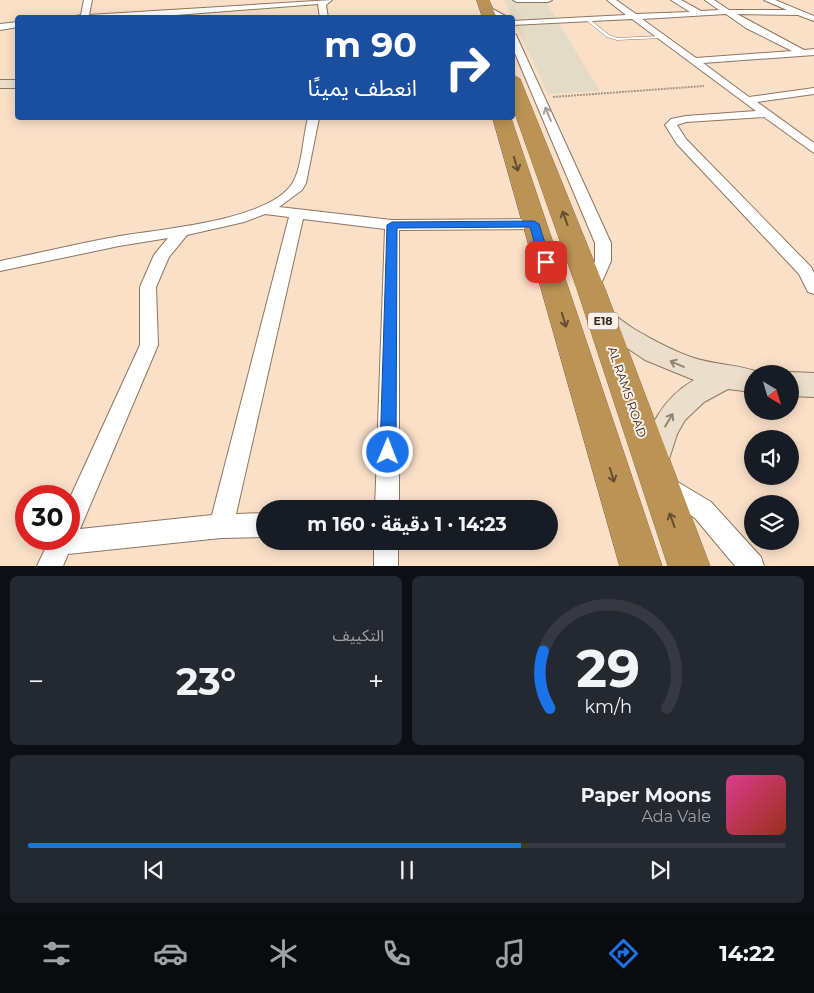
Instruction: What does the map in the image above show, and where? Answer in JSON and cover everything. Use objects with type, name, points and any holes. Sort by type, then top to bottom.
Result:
[{"type":"highway","name":"AL RAMS ROAD","points":[[515,87],[591,289],[689,566]]},
{"type":"highway","points":[[503,120],[641,566]]},
{"type":"street","points":[[124,15],[163,14],[327,0]]},
{"type":"street","points":[[323,15],[321,8],[327,0]]},
{"type":"street","points":[[517,0],[548,0]]},
{"type":"street","points":[[611,0],[814,149]]},
{"type":"street","points":[[675,0],[699,14]]},
{"type":"street","points":[[709,0],[749,26],[814,58]]},
{"type":"street","points":[[768,0],[812,17]]},
{"type":"street","points":[[85,15],[87,1]]},
{"type":"street","points":[[486,9],[499,15]]},
{"type":"street","points":[[515,23],[728,12],[798,12]]},
{"type":"street","points":[[0,27],[15,24]]},
{"type":"street","points":[[515,41],[603,243],[603,261],[591,289]]},
{"type":"street","points":[[694,61],[814,52]]},
{"type":"street","points":[[0,84],[15,84]]},
{"type":"street","points":[[748,100],[814,91]]},
{"type":"street","points":[[765,114],[686,119],[675,121],[671,125],[681,141],[805,271],[814,288]]},
{"type":"street","points":[[0,266],[183,231],[264,210],[285,199],[299,186],[313,120]]},
{"type":"street","points":[[264,210],[392,225],[534,224]]},
{"type":"street","points":[[221,526],[297,215]]},
{"type":"street","points":[[387,500],[392,225]]},
{"type":"street","points":[[80,500],[149,345],[148,287],[162,255],[183,231]]},
{"type":"street","points":[[601,318],[626,337],[655,354],[688,368],[724,378],[744,380]]},
{"type":"street","points":[[724,378],[697,390],[676,409],[661,434],[655,473],[703,510],[752,566]]},
{"type":"street","points":[[799,384],[814,385]]},
{"type":"street","points":[[80,535],[256,525]]},
{"type":"street","points":[[49,566],[57,550]]},
{"type":"street","points":[[386,550],[386,566]]},
{"type":"lane","points":[[587,20],[608,36],[617,38],[661,37]]},
{"type":"path","points":[[540,98],[725,84]]},
{"type":"shaded area","points":[[504,0],[545,0],[600,91],[548,94],[515,24],[515,15],[511,15]]},
{"type":"route","points":[[388,452],[392,225],[534,224],[546,262]]}]
